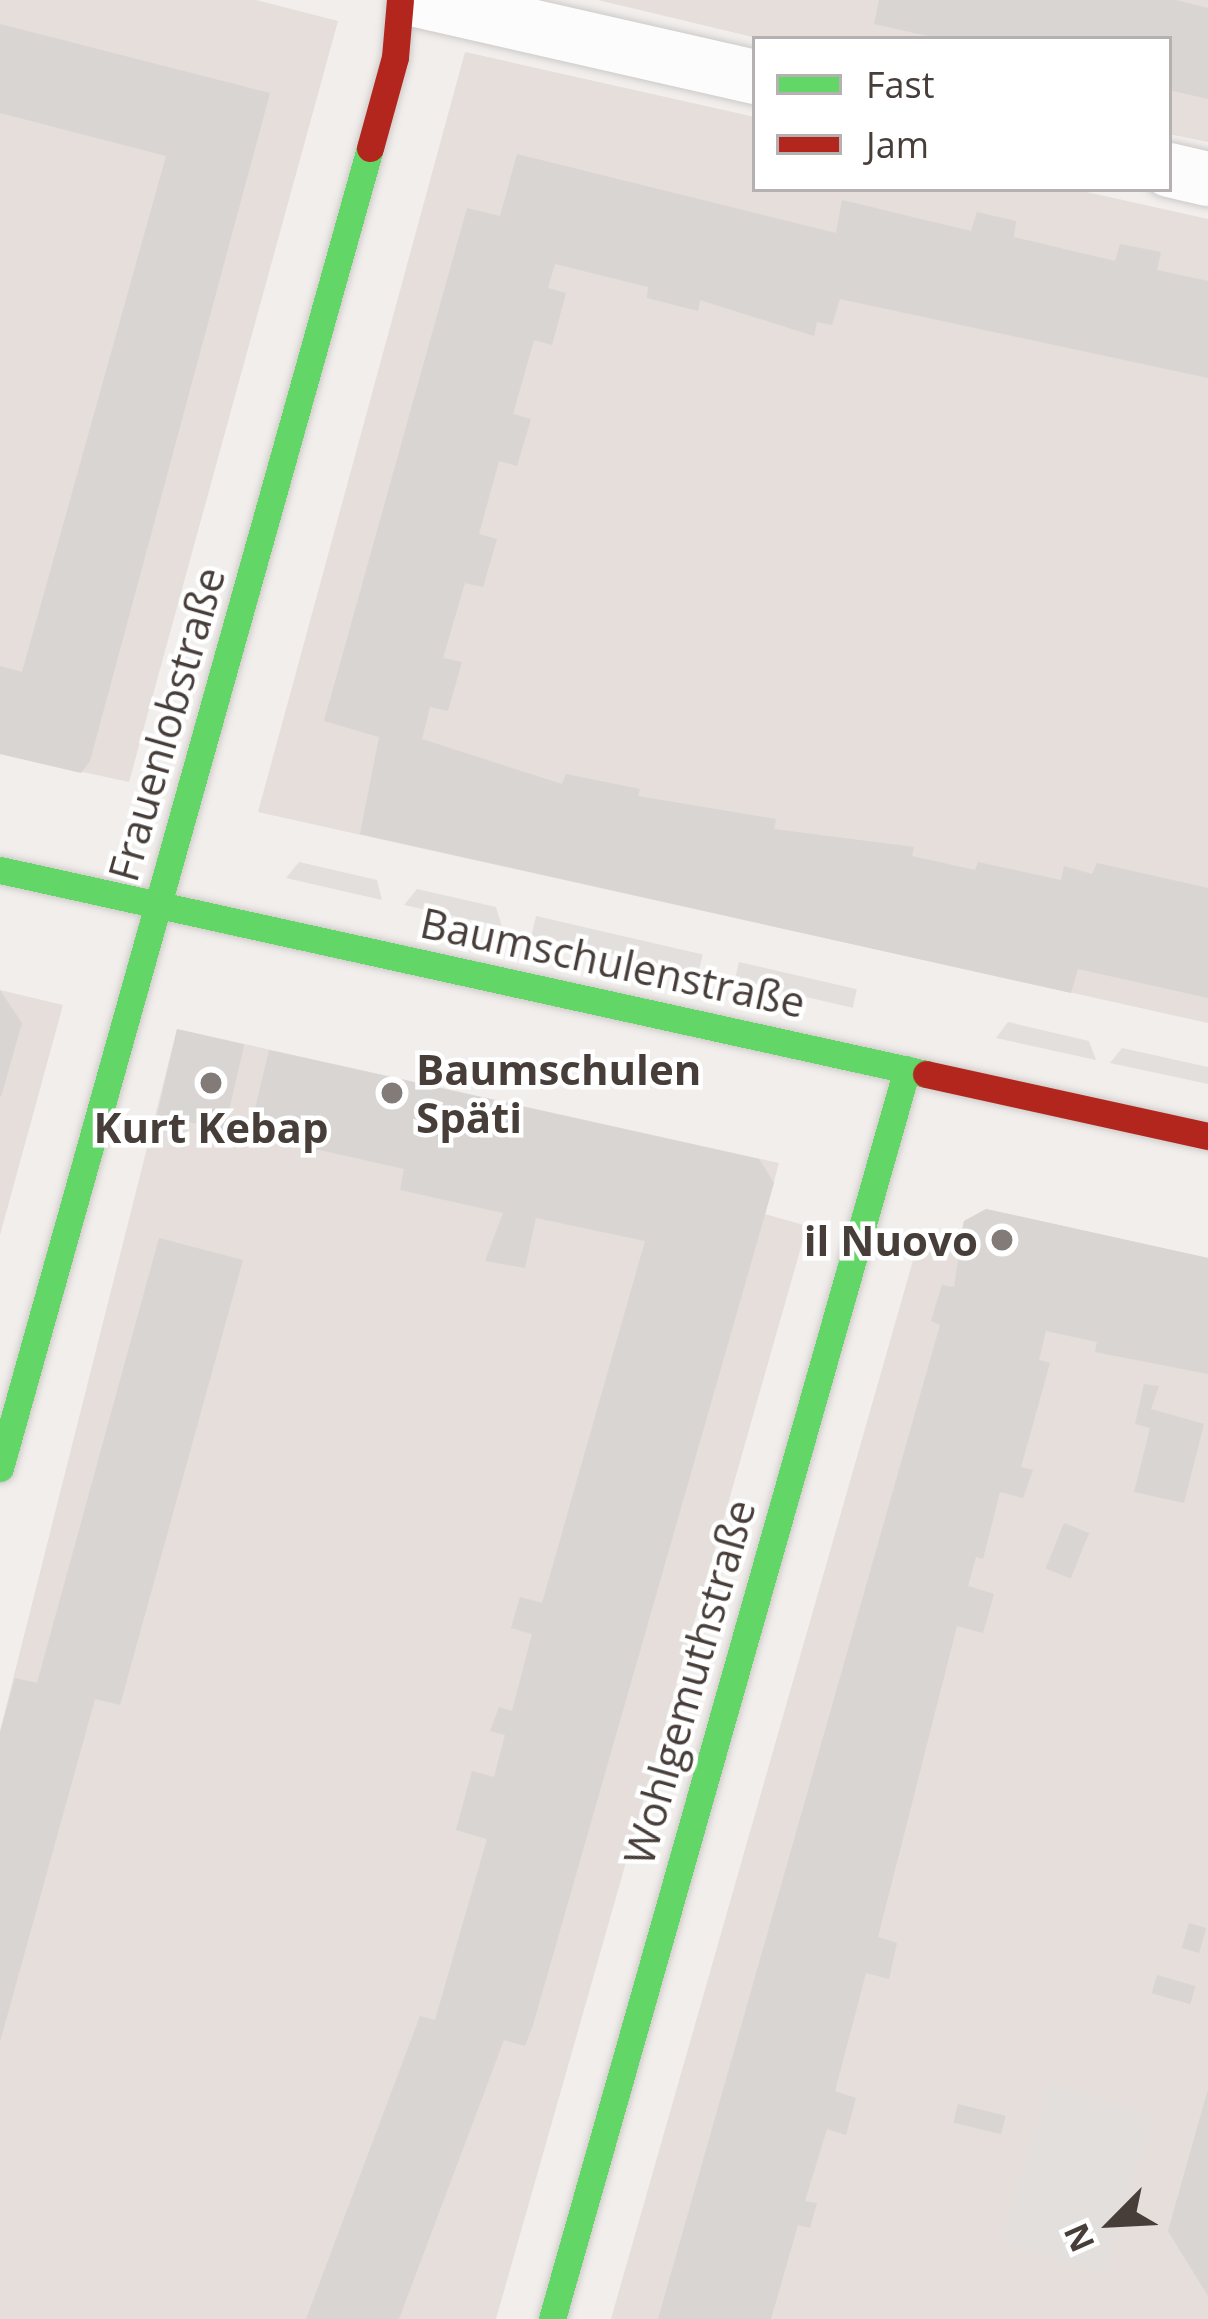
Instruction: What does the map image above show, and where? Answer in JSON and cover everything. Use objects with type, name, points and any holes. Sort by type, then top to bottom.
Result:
[{"type":"street","name":"Frauenlobstraße","points":[[0,1468],[389,79],[400,0]]},
{"type":"street","points":[[437,6],[752,76]]},
{"type":"street","points":[[1172,171],[1208,179]]},
{"type":"street","name":"Baumschulenstraße","points":[[0,870],[1208,1136]]},
{"type":"street","name":"Wohlgemuthstraße","points":[[552,2319],[907,1069]]},
{"type":"shaded area","points":[[0,0],[256,0],[338,21],[129,782],[0,754]]},
{"type":"shaded area","points":[[598,0],[1208,0],[1208,142],[1172,135],[1172,36],[752,37]]},
{"type":"shaded area","points":[[465,52],[752,116],[752,192],[1086,192],[1208,219],[1208,1023],[258,812]]},
{"type":"shaded area","points":[[299,862],[377,880],[382,900],[286,878]]},
{"type":"shaded area","points":[[417,889],[496,907],[502,927],[404,905]]},
{"type":"shaded area","points":[[536,916],[703,954],[698,974],[532,935]]},
{"type":"shaded area","points":[[739,962],[857,989],[853,1008],[735,981]]},
{"type":"shaded area","points":[[0,990],[63,1005],[0,1235]]},
{"type":"shaded area","points":[[1008,1022],[1089,1041],[1096,1060],[996,1038]]},
{"type":"shaded area","points":[[177,1029],[779,1163],[765,1214],[807,1226],[496,2319],[0,2319],[0,1731]]},
{"type":"shaded area","points":[[1122,1048],[1208,1067],[1208,1084],[1110,1063]]},
{"type":"shaded area","points":[[986,1209],[1208,1258],[1208,2319],[611,2319],[918,1243],[955,1252],[964,1221]]},
{"type":"shaded area","points":[[1049,2084],[1153,2116],[1105,2274],[1001,2242]]},
{"type":"building","points":[[879,0],[1176,0],[1208,8],[1208,99],[1172,91],[1172,36],[928,36],[874,24]]},
{"type":"building","points":[[0,24],[270,93],[90,761],[81,773],[0,754],[0,666],[22,672],[166,156],[0,113]]},
{"type":"building","points":[[517,154],[836,233],[842,200],[971,231],[977,212],[1016,221],[1014,237],[1115,261],[1120,244],[1161,252],[1157,270],[1208,281],[1208,378],[840,299],[832,325],[817,322],[814,336],[700,300],[698,311],[647,298],[648,287],[555,264],[548,288],[566,293],[552,345],[534,340],[513,414],[531,419],[517,466],[499,461],[479,534],[497,539],[483,587],[465,583],[443,658],[462,662],[448,711],[430,707],[422,739],[562,784],[566,774],[640,789],[638,796],[776,819],[774,829],[914,847],[912,856],[975,870],[978,862],[1061,880],[1064,866],[1092,874],[1097,863],[1208,888],[1208,998],[1078,969],[1071,993],[360,834],[379,737],[324,721],[467,208],[500,216]]},
{"type":"building","points":[[0,990],[22,1023],[1,1097],[0,1096]]},
{"type":"building","points":[[177,1029],[244,1045],[224,1130],[157,1115]]},
{"type":"building","points":[[269,1050],[759,1159],[774,1183],[533,2025],[525,2046],[504,2040],[399,2319],[306,2319],[420,2016],[435,2020],[487,1839],[456,1830],[472,1771],[494,1777],[505,1735],[490,1731],[499,1707],[512,1711],[532,1634],[511,1628],[520,1597],[542,1603],[645,1241],[536,1218],[525,1268],[485,1261],[503,1213],[400,1190],[404,1169],[249,1134]]},
{"type":"building","points":[[986,1209],[1208,1258],[1208,1374],[1095,1352],[1097,1342],[1046,1331],[1039,1360],[1050,1363],[1021,1467],[1033,1470],[1023,1498],[1000,1492],[983,1559],[976,1557],[968,1586],[994,1594],[983,1633],[957,1626],[878,1937],[897,1943],[889,1979],[866,1973],[835,2091],[856,2098],[846,2135],[827,2129],[805,2201],[817,2203],[810,2228],[798,2225],[771,2319],[658,2319],[940,1325],[931,1321],[942,1285],[954,1287],[964,1221]]},
{"type":"building","points":[[159,1238],[243,1260],[120,1705],[95,1699],[0,2042],[0,1732],[15,1678],[37,1683]]},
{"type":"building","points":[[1144,1384],[1159,1386],[1151,1409],[1204,1424],[1184,1503],[1134,1492],[1150,1428],[1135,1424]]},
{"type":"building","points":[[1064,1523],[1089,1533],[1071,1579],[1046,1568]]},
{"type":"building","points":[[1189,1923],[1206,1928],[1199,1953],[1182,1948]]},
{"type":"building","points":[[1157,1975],[1195,1986],[1190,2004],[1152,1993]]},
{"type":"building","points":[[1208,2089],[1208,2296],[1168,2231]]},
{"type":"building","points":[[958,2104],[1006,2116],[1001,2134],[953,2122]]},
{"type":"traffic: fast","points":[[0,1468],[370,148]]},
{"type":"traffic: fast","points":[[0,870],[926,1074]]},
{"type":"traffic: fast","points":[[552,2319],[907,1069]]},
{"type":"traffic: jam","points":[[370,148],[395,57],[400,0]]},
{"type":"traffic: jam","points":[[926,1074],[1208,1136]]},
{"type":"place","name":"Kurt Kebap","points":[[211,1083]]},
{"type":"place","name":"Baumschulen Späti","points":[[392,1093]]},
{"type":"place","name":"il Nuovo","points":[[1002,1240]]}]
